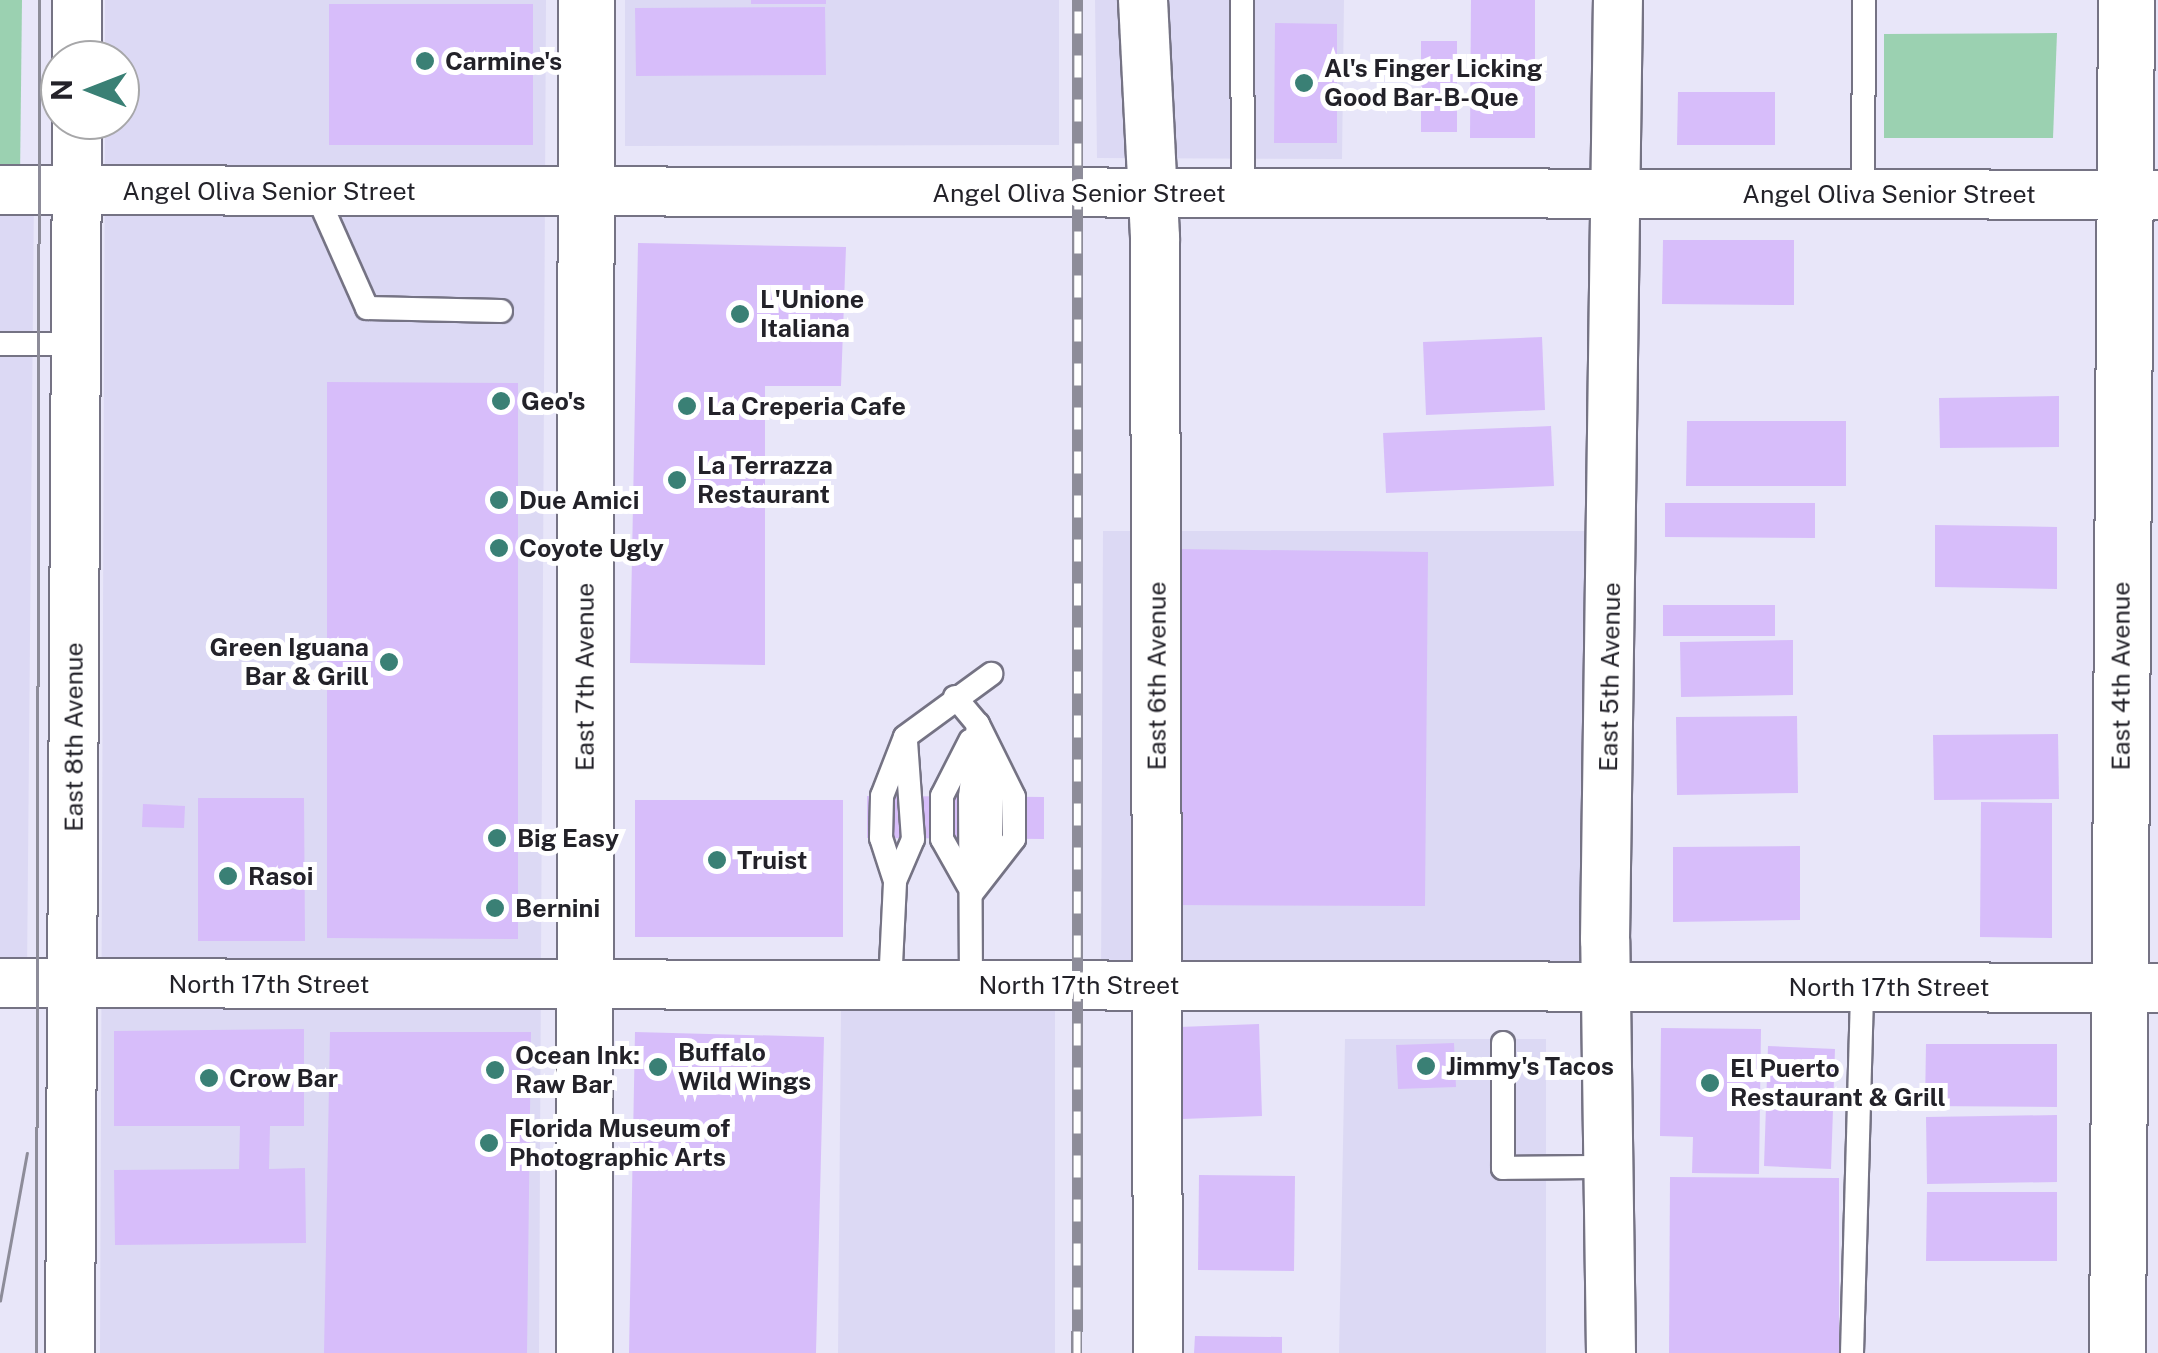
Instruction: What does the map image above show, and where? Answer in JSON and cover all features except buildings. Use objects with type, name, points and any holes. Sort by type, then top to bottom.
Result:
[{"type":"street","points":[[77,0],[77,40]]},
{"type":"street","name":"East 7th Avenue","points":[[584,1353],[586,0]]},
{"type":"street","name":"East 6th Avenue","points":[[1143,0],[1151,193],[1158,1353]]},
{"type":"street","name":"East 5th Avenue","points":[[1611,1353],[1604,986],[1618,0]]},
{"type":"street","name":"East 4th Avenue","points":[[2117,1353],[2139,988],[2140,195],[2126,0]]},
{"type":"street","name":"East 8th Avenue","points":[[70,1353],[76,140]]},
{"type":"street","name":"Angel Oliva Senior Street","points":[[0,190],[2140,195]]},
{"type":"street","name":"North 17th Street","points":[[0,983],[2139,988]]},
{"type":"lane","points":[[1242,0],[1244,193]]},
{"type":"lane","points":[[1863,194],[1864,0]]},
{"type":"lane","points":[[315,191],[367,308],[501,311]]},
{"type":"lane","points":[[0,344],[76,344]]},
{"type":"lane","points":[[890,985],[894,881],[881,838],[882,796],[905,737],[991,674]]},
{"type":"lane","points":[[955,697],[978,724],[1014,797],[1014,839],[972,893]]},
{"type":"lane","points":[[971,985],[970,797],[978,724]]},
{"type":"lane","points":[[894,881],[913,839],[905,737]]},
{"type":"lane","points":[[1852,1353],[1862,987]]},
{"type":"lane","points":[[1502,1043],[1503,1168],[1608,1167]]},
{"type":"shaded area","points":[[105,0],[546,0],[539,1353],[100,1353],[105,140],[140,140],[140,40],[105,40]]},
{"type":"shaded area","points":[[625,0],[1059,0],[1059,145],[625,146]]},
{"type":"shaded area","points":[[1095,0],[1344,0],[1342,159],[1097,158]]},
{"type":"shaded area","points":[[0,192],[34,192],[27,976],[0,976]]},
{"type":"shaded area","points":[[1103,531],[1601,531],[1601,985],[1101,985]]},
{"type":"shaded area","points":[[1055,1006],[1055,1353],[838,1353],[841,1009]]},
{"type":"shaded area","points":[[1345,1039],[1546,1039],[1546,1353],[1339,1353]]},
{"type":"green space","points":[[0,0],[22,0],[20,178],[0,178]]},
{"type":"green space","points":[[2057,33],[2053,138],[1884,138],[1884,34]]},
{"type":"tram line","points":[[36,1353],[39,0]]},
{"type":"tram line","points":[[0,1301],[27,1153]]},
{"type":"railway","points":[[1077,1353],[1078,0]]},
{"type":"place","name":"Carmine's","points":[[425,61]]},
{"type":"place","name":"Al's Finger Licking Good Bar-B-Que","points":[[1304,83]]},
{"type":"place","name":"L'Unione Italiana","points":[[740,314]]},
{"type":"place","name":"Geo's","points":[[501,401]]},
{"type":"place","name":"La Creperia Cafe","points":[[687,406]]},
{"type":"place","name":"La Terrazza Restaurant","points":[[677,480]]},
{"type":"place","name":"Due Amici","points":[[499,500]]},
{"type":"place","name":"Coyote Ugly","points":[[499,548]]},
{"type":"place","name":"Green Iguana Bar & Grill","points":[[389,662]]},
{"type":"place","name":"Big Easy","points":[[497,838]]},
{"type":"place","name":"Truist","points":[[717,860]]},
{"type":"place","name":"Rasoi","points":[[228,876]]},
{"type":"place","name":"Bernini","points":[[495,908]]},
{"type":"place","name":"Jimmy's Tacos","points":[[1426,1066]]},
{"type":"place","name":"Buffalo Wild Wings","points":[[658,1067]]},
{"type":"place","name":"Ocean Ink: Raw Bar","points":[[495,1070]]},
{"type":"place","name":"Crow Bar","points":[[209,1078]]},
{"type":"place","name":"El Puerto Restaurant & Grill","points":[[1710,1083]]},
{"type":"place","name":"Florida Museum of Photographic Arts","points":[[489,1143]]}]
